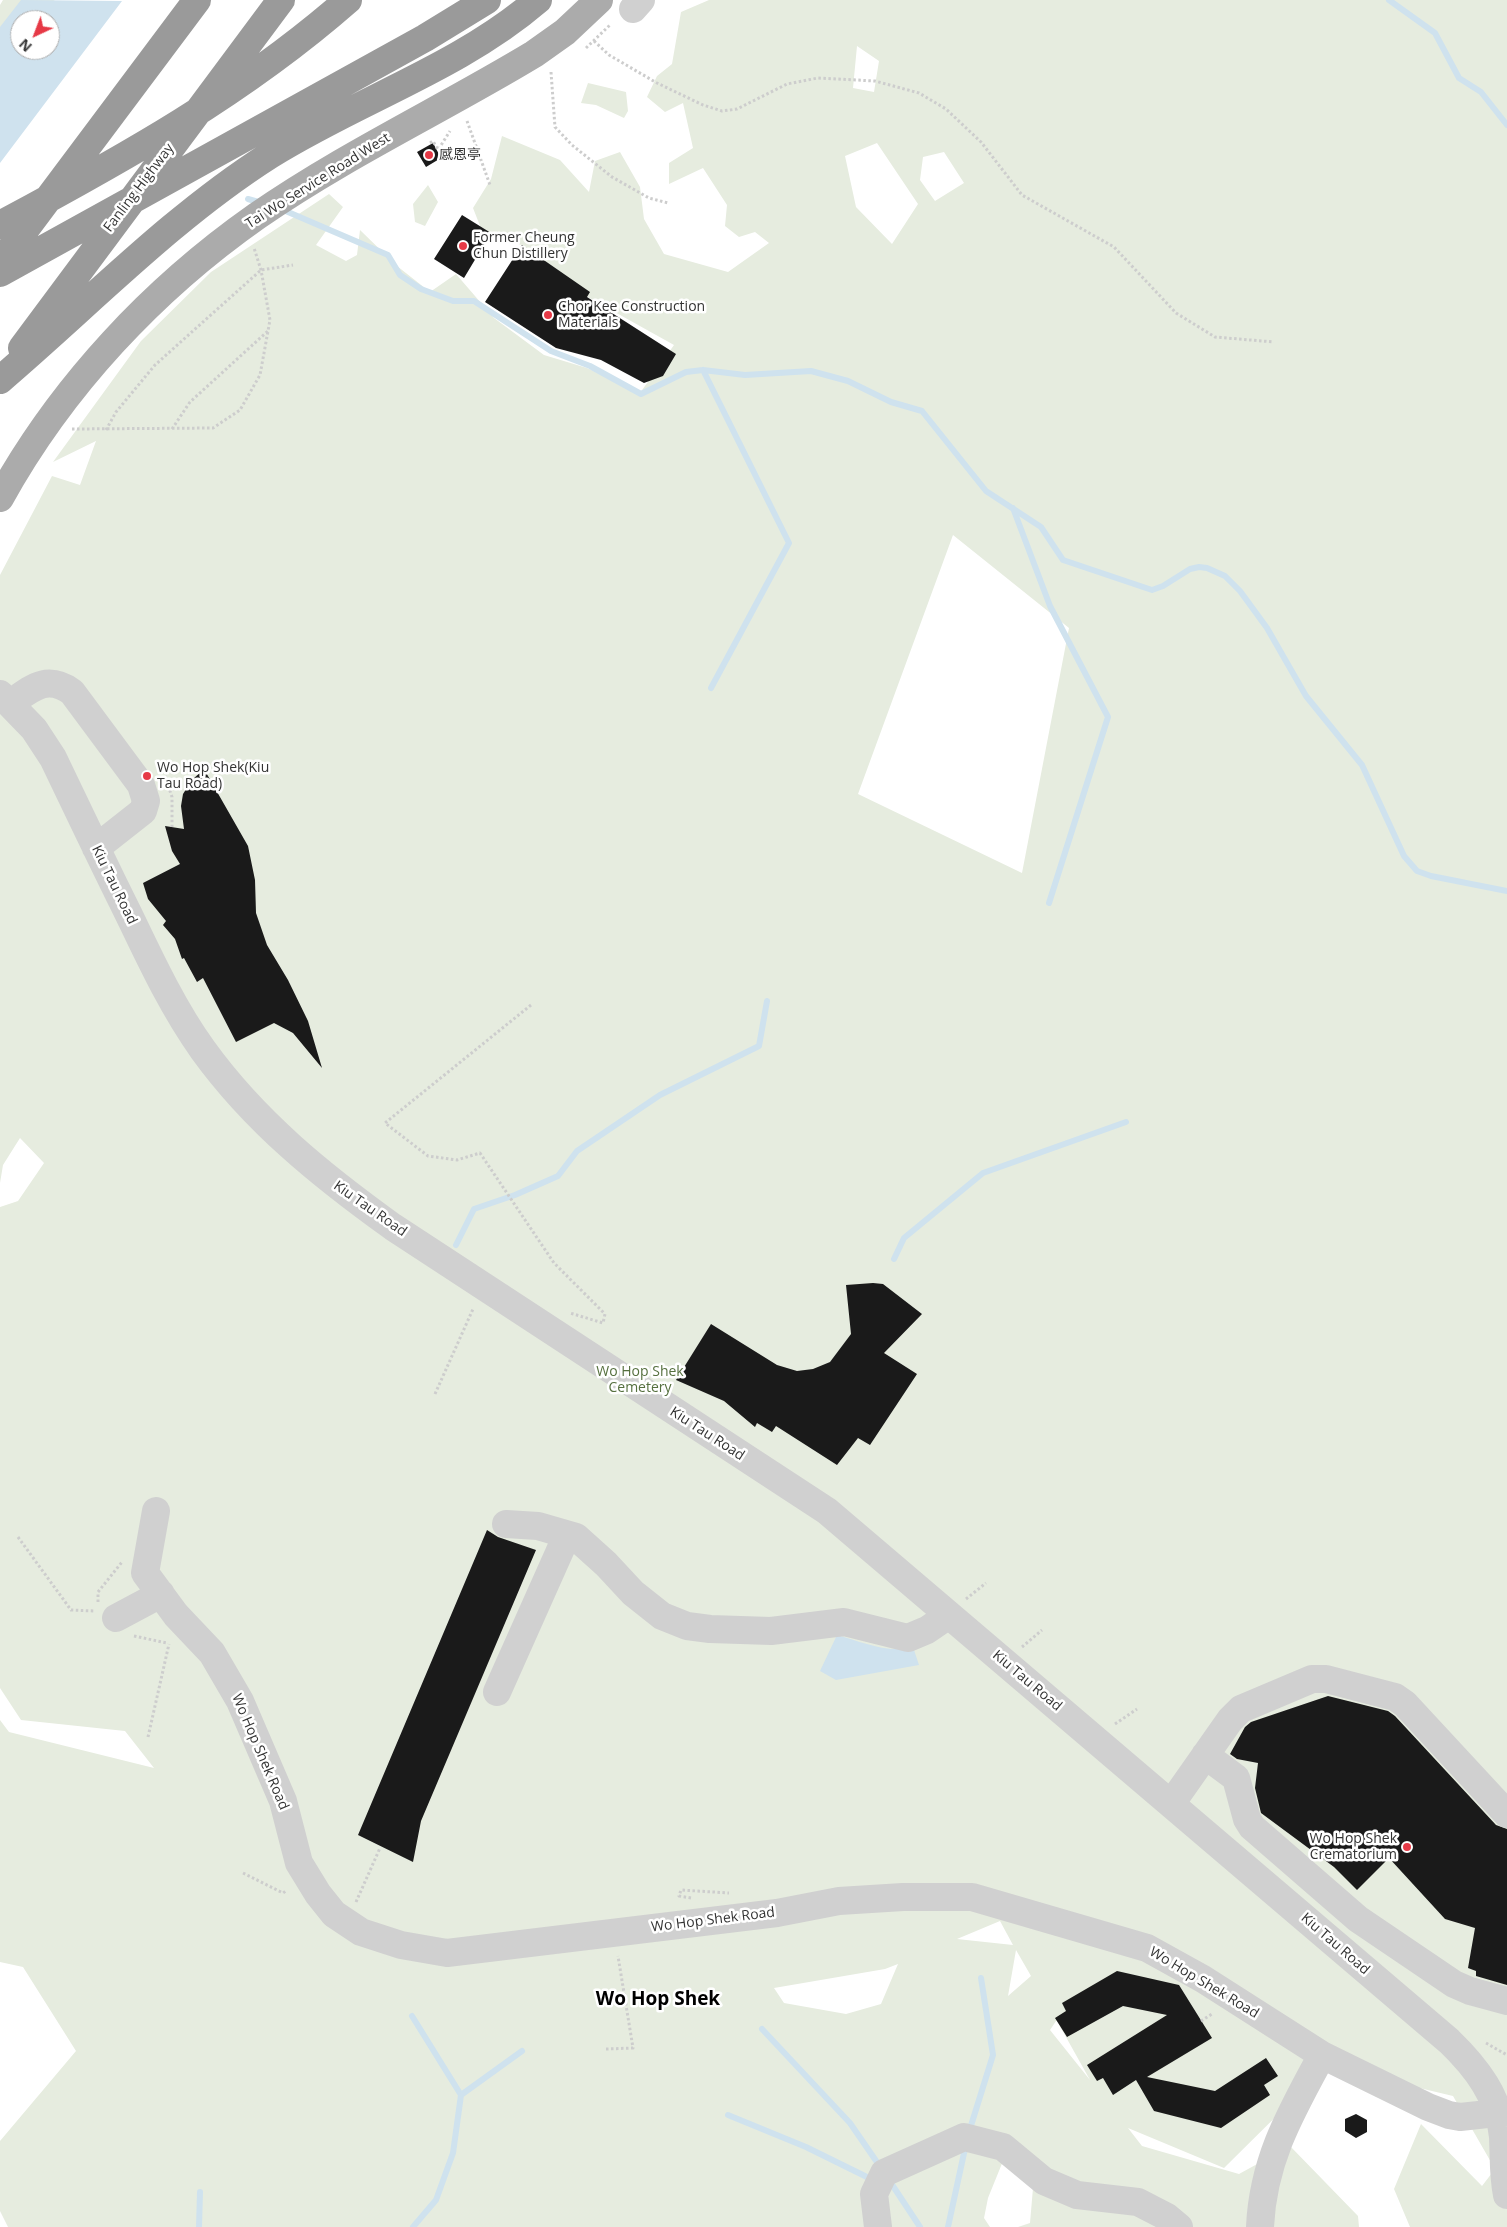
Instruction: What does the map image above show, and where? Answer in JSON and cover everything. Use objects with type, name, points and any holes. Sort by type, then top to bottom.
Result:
[{"type":"highway","points":[[0,241],[197,0]]},
{"type":"highway","name":"Fanling Highway","points":[[0,379],[122,211],[281,0]]},
{"type":"highway","points":[[0,225],[133,153],[198,114],[277,58],[348,0]]},
{"type":"highway","points":[[0,273],[425,38],[487,0]]},
{"type":"highway","points":[[0,379],[58,331],[169,229],[220,189],[298,138],[463,53],[506,26],[538,0]]},
{"type":"highway","points":[[0,263],[153,56]]},
{"type":"main road","name":"Tai Wo Service Road West","points":[[0,498],[37,440],[78,384],[146,309],[200,259],[258,215],[301,187],[534,54],[565,32],[599,0]]},
{"type":"street","points":[[6,698],[47,682],[62,685],[72,692],[141,785],[146,801],[144,812],[96,848]]},
{"type":"street","name":"Kiu Tau Road","points":[[6,698],[34,729],[53,758],[167,995],[203,1050],[272,1130],[304,1160],[344,1192],[393,1227],[827,1511],[954,1610],[1171,1804],[1468,2059],[1503,2113],[1507,2195]]},
{"type":"street","name":"Wo Hop Shek Road","points":[[156,1511],[145,1573],[176,1615],[212,1653],[240,1701],[283,1801],[298,1863],[318,1894],[334,1914],[361,1932],[401,1946],[447,1953],[777,1912],[839,1901],[903,1897],[972,1897],[1147,1948],[1203,1979],[1322,2055],[1449,2115],[1503,2113]]},
{"type":"street","points":[[506,1524],[538,1526],[576,1537],[606,1564],[633,1593],[662,1616],[687,1626],[710,1629],[771,1631],[844,1622],[908,1638],[927,1630],[954,1610]]},
{"type":"street","points":[[497,1692],[567,1535]]},
{"type":"street","points":[[121,1626],[161,1594]]},
{"type":"street","points":[[1171,1804],[1230,1720],[1240,1709],[1312,1679],[1326,1679],[1394,1697],[1405,1704],[1507,1814]]},
{"type":"street","points":[[1205,1755],[1236,1778],[1247,1819],[1252,1827],[1358,1919],[1454,1984],[1470,1992],[1507,2001]]},
{"type":"street","points":[[1260,2227],[1261,2207],[1268,2169],[1280,2135],[1322,2055]]},
{"type":"street","points":[[878,2227],[874,2194],[884,2173],[964,2137],[1003,2147],[1044,2181],[1077,2195],[1138,2202],[1167,2217],[1179,2227]]},
{"type":"path","points":[[629,11],[593,43],[609,55],[657,83],[702,105],[722,110],[737,109],[787,84],[818,78],[875,81],[919,93],[946,108],[981,142],[1022,195],[1114,246],[1176,313],[1215,337],[1274,342]]},
{"type":"path","points":[[551,72],[555,127],[572,145],[612,177],[649,198],[668,203]]},
{"type":"path","points":[[467,121],[490,185]]},
{"type":"path","points":[[65,428],[106,430],[213,428],[240,410],[260,375],[270,320],[261,270],[253,244]]},
{"type":"path","points":[[106,430],[116,412],[155,365],[261,270],[293,265]]},
{"type":"path","points":[[172,429],[190,402],[269,330]]},
{"type":"path","points":[[172,819],[172,827]]},
{"type":"path","points":[[531,1005],[385,1123],[428,1156],[457,1160],[480,1153],[554,1263],[604,1314],[603,1323],[568,1312]]},
{"type":"path","points":[[435,1394],[474,1308]]},
{"type":"path","points":[[18,1537],[71,1610],[99,1612],[98,1592],[123,1560]]},
{"type":"path","points":[[954,1610],[986,1583]]},
{"type":"path","points":[[121,1626],[171,1643],[148,1737]]},
{"type":"path","points":[[1016,1652],[1042,1630]]},
{"type":"path","points":[[1114,1725],[1137,1709]]},
{"type":"path","points":[[355,1906],[380,1848]]},
{"type":"path","points":[[243,1873],[283,1893],[287,1890]]},
{"type":"path","points":[[287,1882],[287,1890]]},
{"type":"path","points":[[287,1890],[291,1893]]},
{"type":"path","points":[[606,2049],[633,2048],[617,1951]]},
{"type":"green space","points":[[3,0],[55,0],[38,10],[10,10],[10,38],[0,57],[0,5]]},
{"type":"green space","name":"Wo Hop Shek Cemetery","points":[[709,0],[1507,0],[1507,2227],[1410,2227],[1394,2189],[1421,2124],[1482,2186],[1495,2169],[1453,2096],[1327,2066],[1224,2168],[1128,2128],[1142,2146],[1239,2174],[1290,2146],[1358,2216],[1359,2227],[1018,2227],[1030,2223],[1033,2188],[1003,2161],[988,2198],[984,2218],[990,2227],[8,2227],[0,2211],[0,2141],[76,2051],[23,1967],[0,1962],[0,1720],[9,1732],[154,1768],[125,1731],[21,1720],[0,1688],[0,1207],[18,1201],[44,1163],[20,1138],[3,1165],[0,1183],[0,575],[52,476],[80,485],[96,441],[53,462],[141,341],[211,272],[329,194],[343,207],[316,245],[346,261],[357,255],[360,230],[397,266],[430,292],[456,274],[494,318],[544,355],[587,368],[640,393],[674,345],[568,286],[522,245],[484,236],[473,208],[491,179],[502,136],[560,160],[589,192],[595,161],[620,152],[640,187],[644,219],[664,254],[728,272],[769,243],[755,232],[739,237],[725,226],[727,205],[703,168],[669,184],[669,163],[693,148],[683,103],[665,112],[647,97],[657,76],[672,64],[681,12]],"holes":[[[857,46],[879,61],[874,92],[853,88]],[[877,143],[918,204],[892,244],[856,207],[845,156]],[[944,152],[964,183],[935,201],[920,180],[923,157]],[[953,535],[1069,628],[1022,873],[858,794]],[[1000,1921],[1013,1945],[957,1939]],[[1016,1950],[1031,1976],[1008,1996]],[[898,1964],[881,2004],[846,2014],[784,2003],[774,1988],[885,1969]],[[1056,2021],[1057,2021],[1090,2080],[1050,2030]]]},
{"type":"green space","points":[[588,83],[626,92],[628,111],[624,118],[596,105],[581,103]]},
{"type":"green space","points":[[428,185],[438,202],[425,226],[415,222],[413,204]]},
{"type":"water","points":[[21,0],[122,1],[0,163],[0,27],[10,14],[10,60],[60,60],[60,10],[13,10]]},
{"type":"water","points":[[837,1635],[884,1648],[903,1649],[913,1647],[919,1665],[836,1680],[820,1671]]},
{"type":"building","name":"感恩亭","points":[[433,143],[441,158],[426,167],[417,152]]},
{"type":"building","name":"Former Cheung Chun Distillery","points":[[462,215],[491,233],[464,278],[434,259]]},
{"type":"building","points":[[522,245],[590,292],[587,297],[676,354],[663,376],[644,383],[601,360],[556,348],[485,302]]},
{"type":"building","points":[[204,769],[248,846],[255,880],[256,913],[267,945],[288,980],[308,1021],[322,1068],[293,1033],[274,1023],[236,1042],[203,978],[197,982],[184,958],[182,959],[175,939],[163,925],[166,921],[148,899],[143,883],[180,864],[172,851],[165,826],[184,829],[181,806],[183,794],[192,780]]},
{"type":"building","points":[[883,1284],[922,1314],[884,1353],[917,1374],[870,1445],[858,1438],[837,1465],[776,1426],[772,1432],[757,1423],[755,1427],[724,1401],[676,1380],[711,1324],[777,1365],[797,1371],[813,1369],[830,1362],[851,1334],[846,1285]]},
{"type":"building","points":[[487,1530],[498,1537],[536,1550],[421,1821],[413,1862],[358,1835]]},
{"type":"building","name":"Wo Hop Shek Crematorium","points":[[1328,1696],[1388,1711],[1395,1716],[1496,1825],[1507,1829],[1507,1985],[1476,1976],[1476,1971],[1468,1968],[1475,1928],[1445,1919],[1389,1858],[1357,1890],[1334,1867],[1261,1813],[1255,1788],[1258,1763],[1237,1759],[1230,1754],[1245,1727],[1251,1722]]},
{"type":"building","points":[[1117,1971],[1179,1985],[1212,2038],[1147,2077],[1215,2091],[1266,2058],[1278,2076],[1264,2085],[1270,2095],[1221,2128],[1154,2111],[1136,2080],[1113,2095],[1103,2078],[1097,2081],[1087,2065],[1167,2015],[1123,2006],[1067,2037],[1055,2018],[1066,2011],[1062,2003]]},
{"type":"building","points":[[1356,2114],[1367,2120],[1367,2132],[1356,2138],[1345,2131],[1345,2119]]},
{"type":"waterway","points":[[1389,0],[1435,33],[1459,78],[1481,92],[1507,125]]},
{"type":"waterway","points":[[248,199],[262,203]]},
{"type":"waterway","points":[[281,209],[388,255],[400,275],[421,289],[453,301],[474,301],[551,351],[590,366],[641,394],[686,372],[703,370],[745,375],[811,371],[848,381],[891,402],[922,411],[986,491],[1041,527],[1063,560],[1152,590],[1163,586],[1190,569],[1199,567],[1207,568],[1225,576],[1240,591],[1267,628],[1306,696],[1362,765],[1404,856],[1417,871],[1431,876],[1507,891]]},
{"type":"waterway","points":[[703,370],[789,543],[711,688]]},
{"type":"waterway","points":[[1013,508],[1050,606],[1108,717],[1049,903]]},
{"type":"waterway","points":[[456,1245],[474,1209],[515,1195],[558,1176],[577,1151],[660,1095],[759,1046],[767,1001]]},
{"type":"waterway","points":[[894,1259],[904,1238],[983,1173],[1126,1122]]},
{"type":"waterway","points":[[969,2132],[993,2055],[981,1978]]},
{"type":"waterway","points":[[412,2016],[461,2095]]},
{"type":"waterway","points":[[762,2029],[850,2123],[881,2168]]},
{"type":"waterway","points":[[413,2227],[436,2200],[453,2153],[461,2095],[522,2051]]},
{"type":"waterway","points":[[728,2115],[806,2147],[873,2180]]},
{"type":"waterway","points":[[948,2227],[966,2144]]},
{"type":"waterway","points":[[889,2180],[920,2227]]},
{"type":"waterway","points":[[199,2227],[200,2192]]},
{"type":"place","name":"感恩亭","points":[[429,155]]},
{"type":"place","name":"Former Cheung Chun Distillery","points":[[463,246]]},
{"type":"place","name":"Chor Kee Construction Materials","points":[[548,315]]},
{"type":"place","name":"Wo Hop Shek(Kiu Tau Road)","points":[[147,776]]},
{"type":"place","name":"Wo Hop Shek Crematorium","points":[[1407,1847]]},
{"type":"district","name":"Wo Hop Shek","points":[[658,2000]]}]
